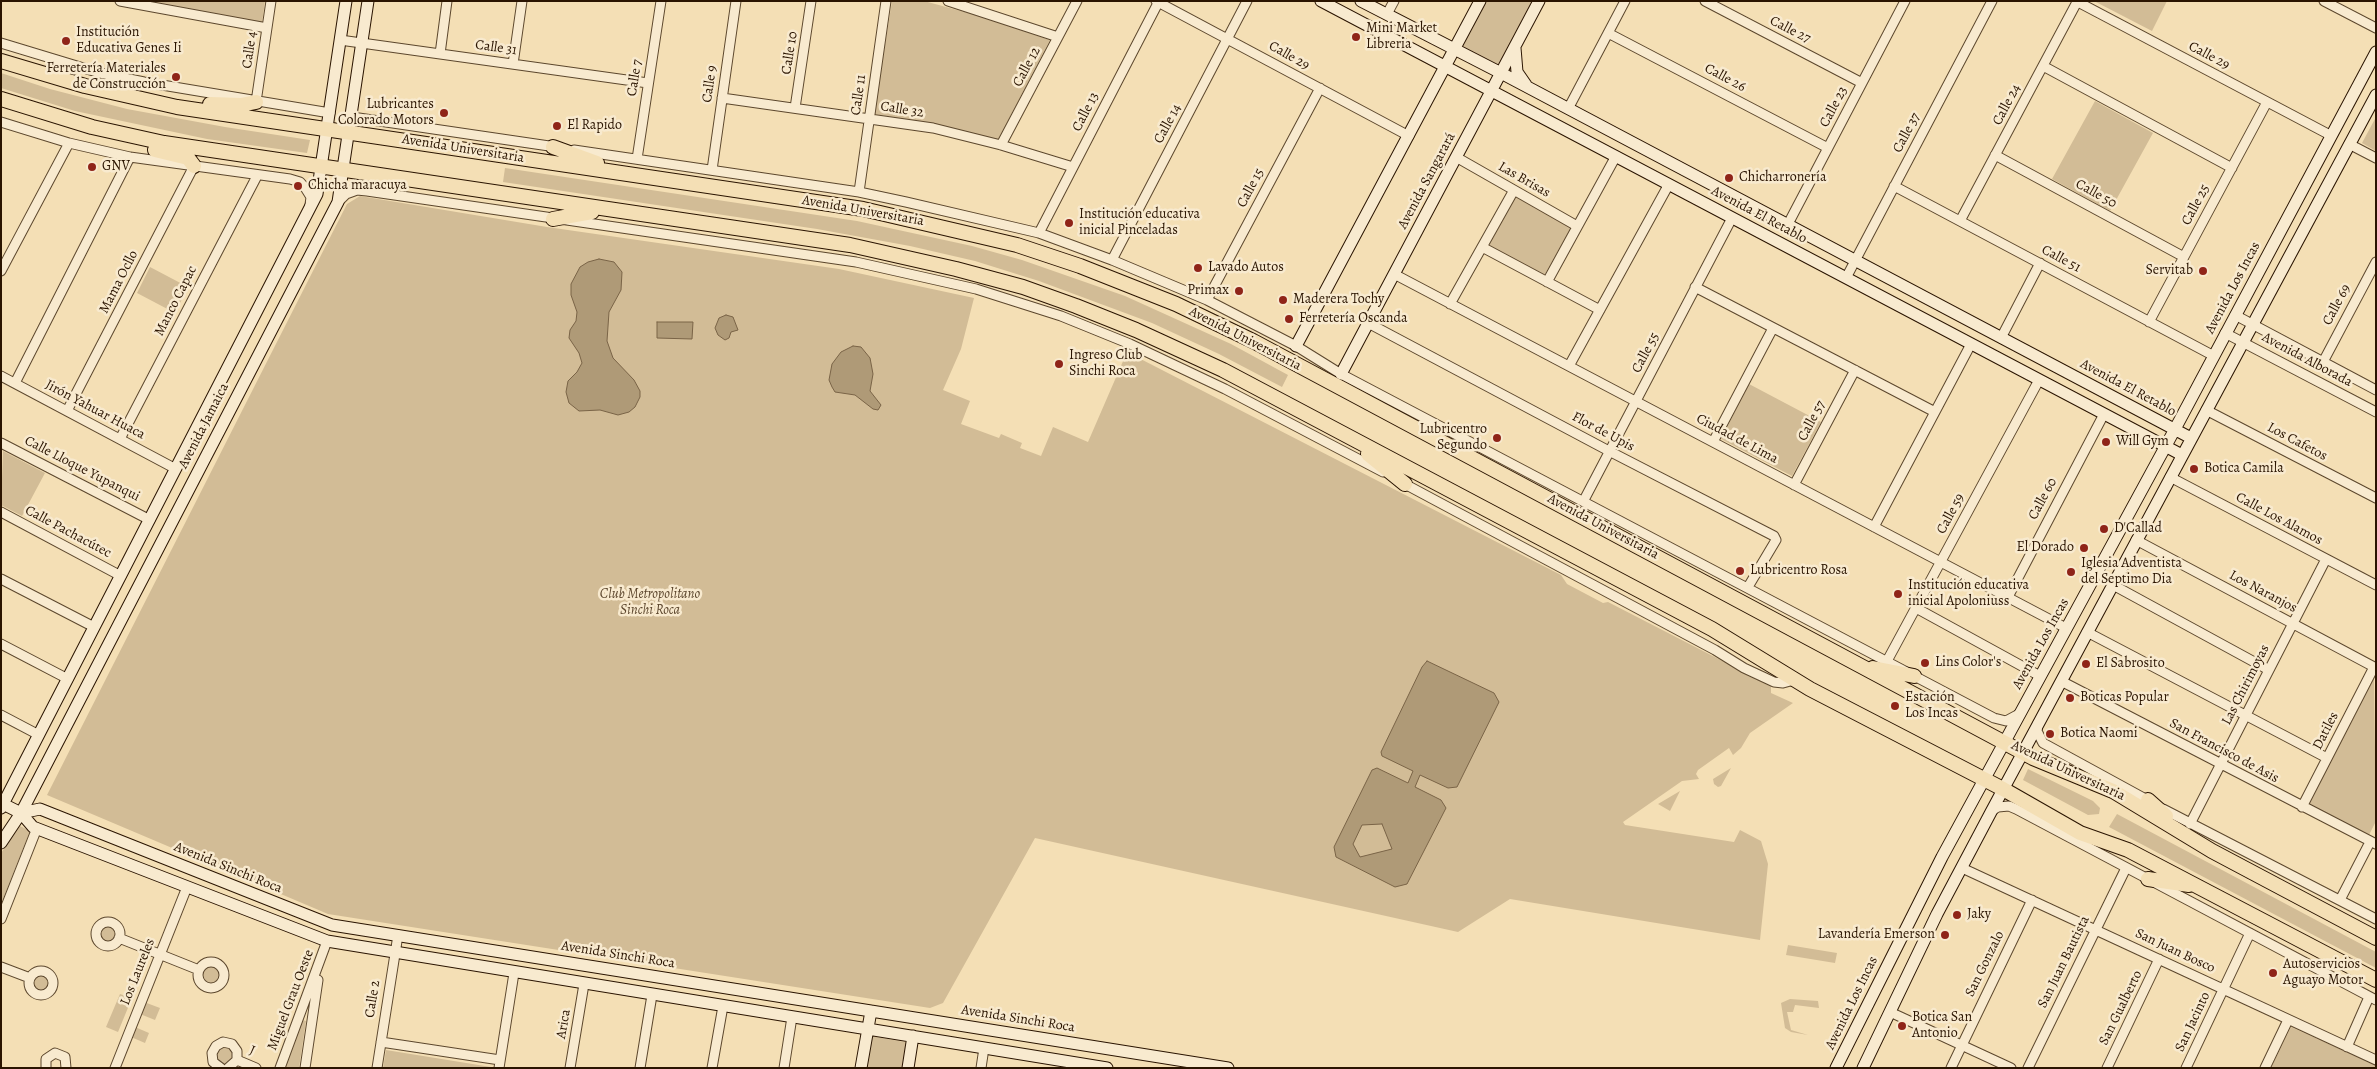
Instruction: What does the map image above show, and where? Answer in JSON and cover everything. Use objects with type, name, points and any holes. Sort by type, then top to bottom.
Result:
[{"type":"main road","name":"Avenida Jamaica","points":[[2,806],[317,194],[346,1]]},
{"type":"main road","name":"Avenida Jamaica","points":[[1,843],[21,813],[338,202],[350,132],[368,1]]},
{"type":"main road","name":"Avenida El Retablo","points":[[1321,1],[2182,455]]},
{"type":"main road","name":"Avenida El Retablo","points":[[1361,1],[2192,438]]},
{"type":"main road","points":[[1296,346],[1480,1]]},
{"type":"main road","name":"Avenida Sangarará","points":[[1341,374],[1539,1]]},
{"type":"main road","points":[[344,15],[354,19],[365,18]]},
{"type":"main road","points":[[1515,46],[1517,72],[1528,88]]},
{"type":"main road","name":"Avenida Los Incas","points":[[1836,1068],[1918,904],[2004,742],[2166,446],[2330,135],[2376,52]]},
{"type":"main road","name":"Avenida Universitaria","points":[[1,60],[85,86],[177,107],[864,209],[1017,245],[1129,284],[1215,322],[1283,357],[2046,765],[2114,791],[2212,851],[2376,938]]},
{"type":"main road","points":[[1863,1068],[1937,914],[2376,95],[2358,86]]},
{"type":"main road","points":[[1,99],[62,119],[126,135],[322,168],[850,245],[1023,287],[1136,330],[1223,370],[1712,629],[1794,680],[2003,789],[2080,833],[2128,850],[2376,980]]},
{"type":"main road","points":[[177,107],[196,104],[241,105],[256,102]]},
{"type":"main road","points":[[126,135],[147,148],[188,158],[194,166]]},
{"type":"main road","points":[[553,146],[620,173]]},
{"type":"main road","points":[[553,218],[604,209]]},
{"type":"main road","points":[[1350,436],[1362,450],[1405,484]]},
{"type":"main road","points":[[2074,613],[2090,628]]},
{"type":"main road","points":[[1858,666],[1914,676]]},
{"type":"main road","points":[[2148,800],[2212,851]]},
{"type":"main road","points":[[2,806],[21,813],[33,827],[327,942],[913,1036],[984,1048],[1053,1064],[1107,1068]]},
{"type":"main road","name":"Avenida Sinchi Roca","points":[[21,813],[40,809],[332,925],[1228,1068]]},
{"type":"main road","points":[[2148,878],[2203,888]]},
{"type":"main road","points":[[1918,904],[1937,914]]},
{"type":"main road","points":[[861,1068],[871,1011]]},
{"type":"main road","points":[[947,1042],[949,1023]]},
{"type":"main road","points":[[908,1068],[913,1036]]},
{"type":"street","points":[[120,1],[267,28]]},
{"type":"street","name":"Calle 4","points":[[256,102],[270,1]]},
{"type":"street","points":[[440,54],[448,1]]},
{"type":"street","points":[[513,64],[522,1]]},
{"type":"street","name":"Calle 7","points":[[637,159],[660,1]]},
{"type":"street","name":"Calle 9","points":[[712,170],[736,1]]},
{"type":"street","name":"Calle 10","points":[[795,108],[811,1]]},
{"type":"street","name":"Calle 11","points":[[858,192],[886,1]]},
{"type":"street","points":[[948,1],[1058,37]]},
{"type":"street","name":"Calle 12","points":[[1002,145],[1077,1]]},
{"type":"street","name":"Calle 14","points":[[1112,260],[1247,1]]},
{"type":"street","points":[[1387,14],[1394,1]]},
{"type":"street","points":[[1568,109],[1625,1]]},
{"type":"street","name":"Calle 27","points":[[1705,1],[1862,83]]},
{"type":"street","name":"Calle 23","points":[[1788,226],[1905,1]]},
{"type":"street","name":"Calle 37","points":[[1846,278],[1992,1]]},
{"type":"street","points":[[2324,1],[2376,28]]},
{"type":"street","name":"Calle 29","points":[[1157,2],[1228,38],[1409,136]]},
{"type":"street","name":"Calle 13","points":[[1039,233],[1157,2]]},
{"type":"street","name":"Calle 29","points":[[2076,2],[2330,135]]},
{"type":"street","name":"Calle 24","points":[[1960,221],[2076,2]]},
{"type":"street","name":"Calle 26","points":[[1608,33],[1828,148]]},
{"type":"street","name":"Calle 31","points":[[340,40],[648,83]]},
{"type":"street","points":[[1,43],[100,73],[256,102],[330,113]]},
{"type":"street","points":[[2043,66],[2232,168]]},
{"type":"street","name":"Calle 15","points":[[1207,300],[1320,88]]},
{"type":"street","name":"Calle 32","points":[[722,98],[933,128],[1002,145],[1073,167]]},
{"type":"street","name":"Calle 25","points":[[2149,322],[2267,102]]},
{"type":"street","name":"Avenida Universitaria","points":[[352,117],[858,192],[968,215],[1039,233],[1112,260],[1207,300],[1296,346],[1341,374],[2002,721],[2012,719],[2019,714]]},
{"type":"street","points":[[2,125],[130,157],[300,182],[311,197],[310,208]]},
{"type":"street","points":[[1,271],[69,142]]},
{"type":"street","points":[[2349,144],[2376,158]]},
{"type":"street","name":"Calle 50","points":[[1995,155],[2184,257]]},
{"type":"street","points":[[1547,282],[1616,156]]},
{"type":"street","points":[[15,383],[130,157]]},
{"type":"street","name":"Las Brisas","points":[[1456,157],[1577,226]]},
{"type":"street","name":"Mama Ocllo","points":[[68,411],[194,166]]},
{"type":"street","name":"Manco Capac","points":[[120,439],[257,176]]},
{"type":"street","points":[[1569,366],[1669,184]]},
{"type":"street","name":"Calle 51","points":[[1894,186],[2214,356]]},
{"type":"street","points":[[338,202],[346,194],[357,190],[368,191],[856,262],[976,289],[1061,316],[1130,344],[1225,389],[1715,650],[1744,668],[1774,682],[1784,683],[1794,680]]},
{"type":"street","points":[[1450,304],[1514,190]]},
{"type":"street","name":"Calle 55","points":[[1584,500],[1732,218]]},
{"type":"street","points":[[1482,247],[1600,310]]},
{"type":"street","name":"Calle 69","points":[[2323,362],[2376,262]]},
{"type":"street","points":[[2001,338],[2040,263]]},
{"type":"street","name":"Ciudad de Lima","points":[[1394,274],[2066,628]]},
{"type":"street","points":[[1696,288],[1935,412]]},
{"type":"street","name":"Avenida Alborada","points":[[2235,316],[2376,390]]},
{"type":"street","name":"Flor de Upis","points":[[1368,323],[1774,536],[1776,540],[1748,587]]},
{"type":"street","points":[[1713,442],[1773,328]]},
{"type":"street","name":"Avenida Alborada","points":[[2226,333],[2376,412]]},
{"type":"street","points":[[1874,527],[1971,344]]},
{"type":"street","name":"Calle 57","points":[[1794,485],[1855,370]]},
{"type":"street","name":"Jirón Yahuar Huaca","points":[[1,376],[176,469]]},
{"type":"street","name":"Calle 59","points":[[1887,661],[2039,380]]},
{"type":"street","name":"Los Cafetos","points":[[2206,410],[2376,498]]},
{"type":"street","name":"Calle 60","points":[[2008,597],[2104,414]]},
{"type":"street","name":"Calle Lloque Yupanqui","points":[[1,443],[150,520]]},
{"type":"street","name":"Calle Los Alamos","points":[[2170,477],[2376,585]]},
{"type":"street","name":"Calle Pachacútec","points":[[1,512],[121,576]]},
{"type":"street","name":"Los Naranjos","points":[[2136,540],[2375,668]]},
{"type":"street","name":"Las Chirimoyas","points":[[2190,824],[2326,559]]},
{"type":"street","points":[[1,579],[94,628]]},
{"type":"street","points":[[2113,585],[2269,670]]},
{"type":"street","points":[[1916,608],[2040,676]]},
{"type":"street","points":[[2090,628],[2327,758]]},
{"type":"street","points":[[1,644],[68,679]]},
{"type":"street","name":"Datiles","points":[[2302,807],[2375,668]]},
{"type":"street","name":"San Francisco de Asis","points":[[2061,680],[2220,765],[2373,843]]},
{"type":"street","points":[[1,715],[39,735]]},
{"type":"street","name":"Avenida Universitaria","points":[[2038,723],[2037,731],[2043,743],[2190,824],[2376,919]]},
{"type":"street","points":[[1991,812],[1998,807],[2014,808],[2373,999],[2347,1047]]},
{"type":"street","points":[[1,919],[37,828]]},
{"type":"street","points":[[2340,900],[2373,843]]},
{"type":"street","name":"San Juan Bosco","points":[[1962,868],[2376,1060]]},
{"type":"street","name":"San Juan Bautista","points":[[2028,1068],[2126,868]]},
{"type":"street","name":"Los Laureles","points":[[115,1068],[187,887]]},
{"type":"street","name":"San Gonzalo","points":[[1950,1068],[2032,900]]},
{"type":"street","name":"San Jacinto","points":[[2186,1068],[2250,933]]},
{"type":"street","name":"Calle 2","points":[[377,1068],[398,936]]},
{"type":"street","points":[[119,938],[199,970]]},
{"type":"street","name":"Miguel Grau Oeste","points":[[280,1068],[327,942]]},
{"type":"street","name":"San Gualberto","points":[[2107,1068],[2159,959]]},
{"type":"street","points":[[305,1068],[320,963]]},
{"type":"street","points":[[1,967],[30,978]]},
{"type":"street","points":[[381,1042],[499,1064],[514,973]]},
{"type":"street","name":"Arica","points":[[570,1068],[584,984]]},
{"type":"street","points":[[640,1068],[652,995]]},
{"type":"street","points":[[712,1068],[723,1006]]},
{"type":"street","points":[[1890,1012],[2011,1068]]},
{"type":"street","points":[[784,1068],[792,1017]]},
{"type":"street","points":[[2265,1068],[2288,1020]]},
{"type":"street","name":"J","points":[[221,1068],[216,1065],[212,1058],[213,1049],[219,1043],[232,1044],[237,1051],[237,1060],[228,1068]]},
{"type":"street","points":[[981,1068],[984,1048]]},
{"type":"street","points":[[46,1068],[46,1058],[55,1053],[65,1057],[67,1068]]},
{"type":"street","name":"J","points":[[237,1060],[256,1068]]},
{"type":"green space","points":[[141,1],[265,1],[262,23]]},
{"type":"green space","points":[[892,1],[924,1],[972,14],[1050,40],[998,140],[937,125],[874,114]]},
{"type":"green space","points":[[1487,1],[1532,1],[1498,66],[1462,48]]},
{"type":"green space","points":[[2094,1],[2167,1],[2152,31]]},
{"type":"green space","points":[[1,73],[50,89],[127,109],[310,140],[307,153],[207,139],[75,111],[1,88]]},
{"type":"green space","points":[[2095,101],[2153,133],[2110,211],[2052,179]]},
{"type":"green space","points":[[2376,117],[2376,151],[2362,143]]},
{"type":"green space","points":[[505,168],[857,221],[972,246],[1022,260],[1125,296],[1231,344],[1288,375],[1282,387],[1219,354],[1152,323],[1039,281],[975,261],[910,246],[817,229],[503,182]]},
{"type":"green space","name":"Club Metropolitano Sinchi Roca","points":[[360,196],[547,227],[839,269],[974,298],[961,349],[943,390],[970,401],[961,424],[999,438],[1001,434],[1022,443],[1020,448],[1041,456],[1053,427],[1088,442],[1127,352],[1561,575],[1567,584],[1603,603],[1608,602],[1771,686],[1771,693],[1793,703],[1750,733],[1741,748],[1733,755],[1729,748],[1698,770],[1696,774],[1699,779],[1682,781],[1623,822],[1625,825],[1734,842],[1740,830],[1761,841],[1768,864],[1760,940],[1510,899],[1458,932],[1035,838],[943,1003],[930,1008],[328,914],[47,795],[347,204]]},
{"type":"green space","points":[[1516,196],[1571,228],[1544,276],[1489,245]]},
{"type":"green space","points":[[150,267],[188,287],[175,313],[137,293]]},
{"type":"green space","points":[[1749,384],[1821,422],[1792,476],[1721,439]]},
{"type":"green space","points":[[3,451],[45,473],[22,516],[1,505]]},
{"type":"green space","points":[[2374,676],[2376,821],[2369,835],[2309,804]]},
{"type":"green space","points":[[1731,768],[1721,786],[1718,787],[1714,784],[1713,779]]},
{"type":"green space","points":[[2028,769],[2093,801],[2100,808],[2099,814],[2088,815],[2023,780]]},
{"type":"green space","points":[[1680,791],[1670,811],[1658,804]]},
{"type":"green space","points":[[2117,814],[2376,952],[2376,968],[2109,827]]},
{"type":"green space","points":[[20,826],[30,831],[1,904],[1,853]]},
{"type":"green space","points":[[105,926],[111,926],[116,931],[114,940],[105,942],[100,937],[100,931]]},
{"type":"green space","points":[[1788,945],[1837,953],[1835,963],[1786,955]]},
{"type":"green space","points":[[212,965],[218,968],[221,974],[218,980],[212,983],[206,980],[203,974],[206,968]]},
{"type":"green space","points":[[41,975],[47,977],[49,983],[47,989],[41,991],[35,989],[33,983],[35,977]]},
{"type":"green space","points":[[120,994],[132,998],[118,1032],[106,1027]]},
{"type":"green space","points":[[1790,999],[1818,1001],[1819,1008],[1795,1005],[1793,1012],[1787,1012],[1791,1030],[1808,1035],[1791,1032],[1785,1028],[1781,1003]]},
{"type":"green space","points":[[144,1002],[160,1008],[155,1020],[140,1014]]},
{"type":"green space","points":[[302,1020],[306,1021],[299,1068],[283,1068]]},
{"type":"green space","points":[[135,1027],[149,1033],[145,1043],[131,1037]]},
{"type":"green space","points":[[2291,1027],[2376,1065],[2376,1068],[2271,1068]]},
{"type":"green space","points":[[871,1036],[910,1043],[906,1068],[866,1068]]},
{"type":"green space","points":[[225,1046],[231,1049],[234,1055],[231,1061],[225,1064],[219,1061],[216,1055],[219,1049]]},
{"type":"green space","points":[[386,1050],[491,1067],[491,1068],[383,1068]]},
{"type":"shaded area","points":[[599,259],[614,262],[622,272],[621,290],[609,312],[607,341],[613,358],[634,380],[640,391],[640,397],[635,407],[629,412],[618,415],[600,410],[579,411],[569,403],[566,392],[568,381],[577,372],[582,363],[579,353],[569,338],[570,330],[576,321],[577,312],[571,295],[571,284],[580,267],[588,262]]},
{"type":"shaded area","points":[[726,315],[733,317],[738,330],[731,332],[729,338],[725,340],[718,335],[715,328],[719,318]]},
{"type":"shaded area","points":[[657,322],[693,322],[692,339],[657,338]]},
{"type":"shaded area","points":[[853,346],[861,347],[870,358],[873,374],[870,391],[881,405],[878,410],[873,409],[855,395],[835,392],[829,380],[832,364],[841,352]]},
{"type":"shaded area","points":[[1427,661],[1494,693],[1499,702],[1457,787],[1448,788],[1420,775],[1415,787],[1441,800],[1446,808],[1407,884],[1395,887],[1336,857],[1334,847],[1372,770],[1377,768],[1408,783],[1413,771],[1382,756],[1381,752],[1422,667]],"holes":[[[1382,824],[1392,849],[1360,857],[1353,844],[1362,825]]]},
{"type":"place","name":"Mini Market Libreria","points":[[1356,37]]},
{"type":"place","name":"Institución Educativa Genes Ii","points":[[66,41]]},
{"type":"place","name":"Ferretería Materiales de Construcción","points":[[176,77]]},
{"type":"place","name":"Lubricantes Colorado Motors","points":[[444,113]]},
{"type":"place","name":"El Rapido","points":[[557,126]]},
{"type":"place","name":"GNV","points":[[92,167]]},
{"type":"place","name":"Chicharronería","points":[[1729,178]]},
{"type":"place","name":"Chicha maracuya","points":[[298,186]]},
{"type":"place","name":"Institución educativa inicial Pinceladas","points":[[1069,223]]},
{"type":"place","name":"Lavado Autos","points":[[1198,268]]},
{"type":"place","name":"Servitab","points":[[2203,271]]},
{"type":"place","name":"Primax","points":[[1239,291]]},
{"type":"place","name":"Maderera Tochy","points":[[1283,300]]},
{"type":"place","name":"Ferretería Oscanda","points":[[1289,319]]},
{"type":"place","name":"Ingreso Club Sinchi Roca","points":[[1059,364]]},
{"type":"place","name":"Lubricentro Segundo","points":[[1497,438]]},
{"type":"place","name":"Will Gym","points":[[2106,442]]},
{"type":"place","name":"Botica Camila","points":[[2194,469]]},
{"type":"place","name":"D'Callad","points":[[2104,529]]},
{"type":"place","name":"El Dorado","points":[[2084,548]]},
{"type":"place","name":"Lubricentro Rosa","points":[[1740,571]]},
{"type":"place","name":"Iglesia Adventista del Septimo Dia","points":[[2071,572]]},
{"type":"place","name":"Institución educativa inicial Apoloniuss","points":[[1898,594]]},
{"type":"place","name":"Lins Color's","points":[[1925,663]]},
{"type":"place","name":"El Sabrosito","points":[[2086,664]]},
{"type":"place","name":"Boticas Popular","points":[[2070,698]]},
{"type":"place","name":"Estación Los Incas","points":[[1895,706]]},
{"type":"place","name":"Botica Naomi","points":[[2050,734]]},
{"type":"place","name":"Jaky","points":[[1957,915]]},
{"type":"place","name":"Lavandería Emerson","points":[[1945,935]]},
{"type":"place","name":"Autoservicios Aguayo Motor","points":[[2273,973]]},
{"type":"place","name":"Botica San Antonio","points":[[1902,1026]]}]
